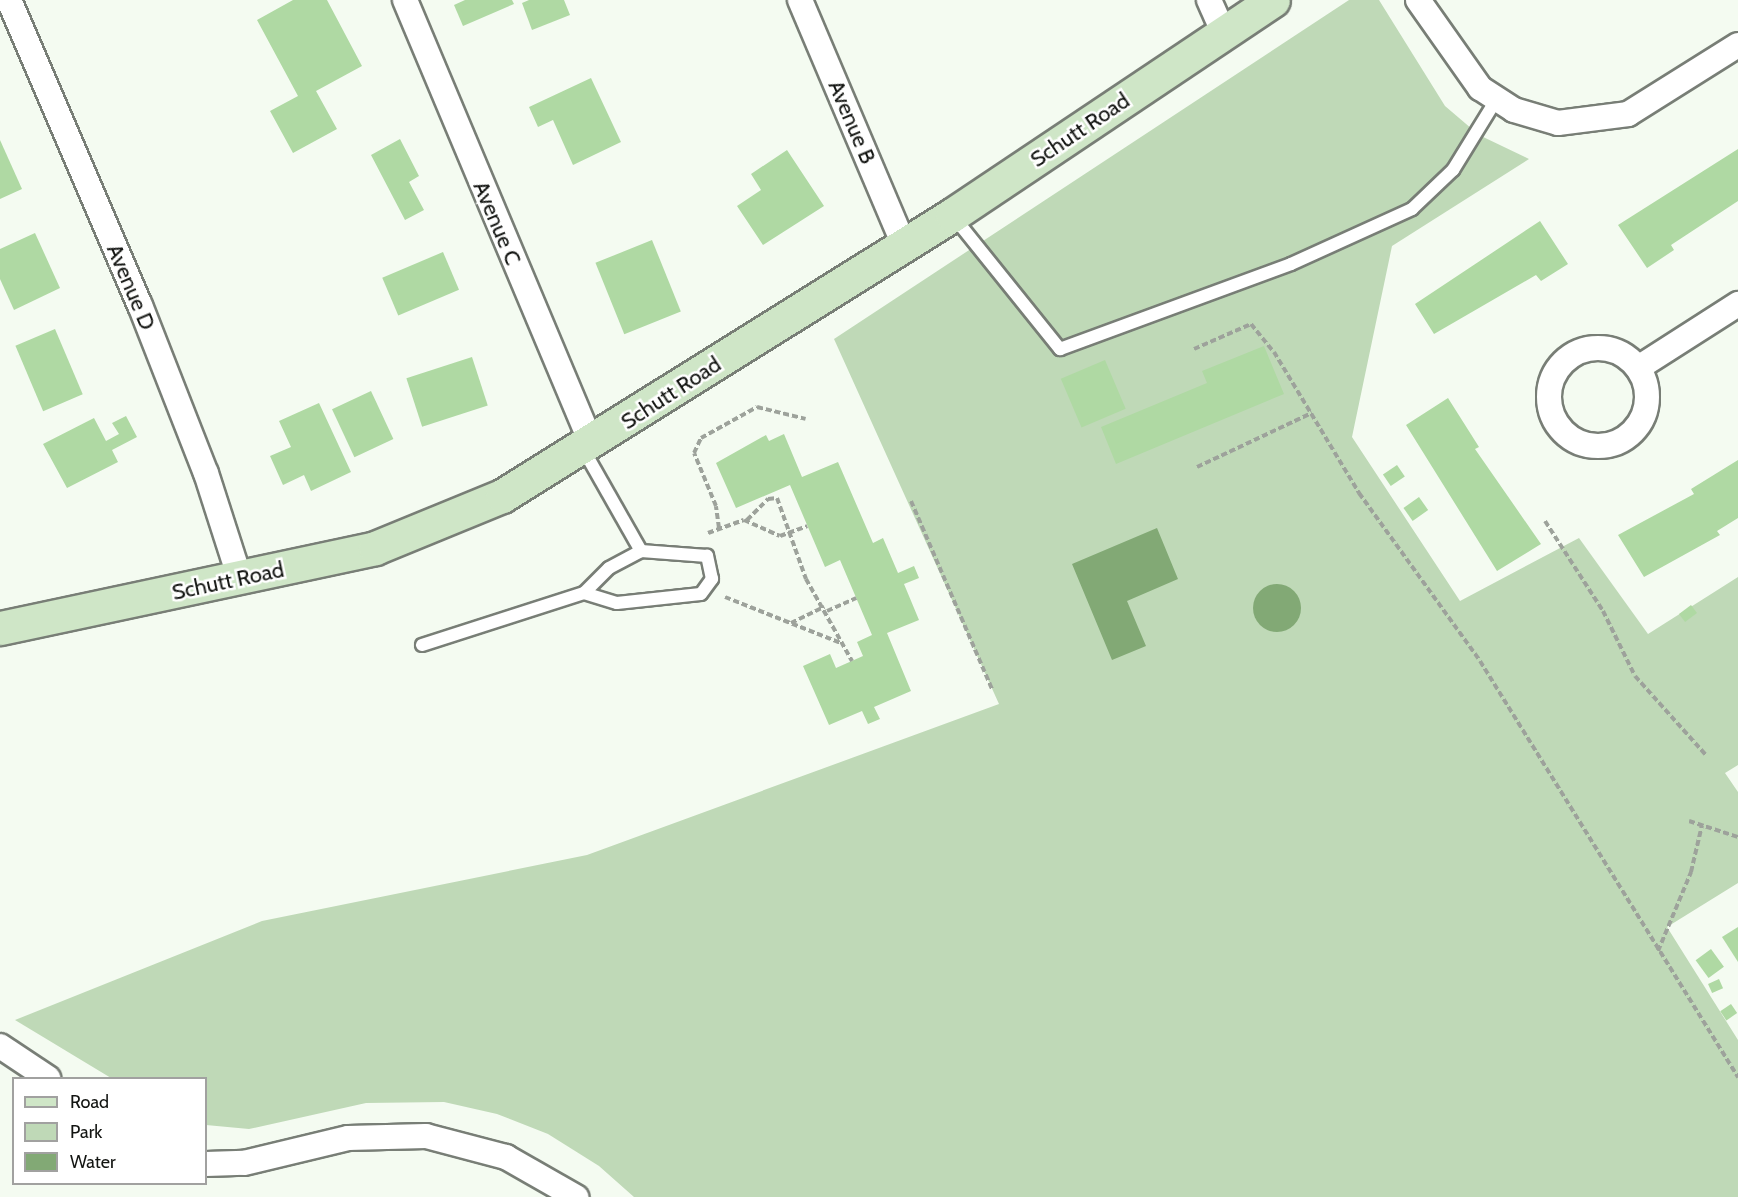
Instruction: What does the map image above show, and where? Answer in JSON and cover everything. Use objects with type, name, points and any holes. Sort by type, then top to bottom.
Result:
[{"type":"street","name":"Avenue D","points":[[9,0],[152,336],[206,473],[240,579]]},
{"type":"street","name":"Avenue C","points":[[405,0],[587,447]]},
{"type":"street","name":"Avenue B","points":[[800,0],[904,244]]},
{"type":"street","points":[[1209,0],[1224,33]]},
{"type":"street","name":"Schutt Road","points":[[0,628],[240,579],[417,534],[502,496],[587,447],[952,215],[1273,0]]},
{"type":"street","points":[[1418,0],[1466,74],[1496,100],[1558,123],[1603,121],[1628,114],[1738,45]]},
{"type":"street","points":[[1638,368],[1738,304]]},
{"type":"street","points":[[1602,348],[1638,368],[1646,408],[1622,440],[1595,446],[1559,426],[1551,387],[1569,358],[1602,348]]},
{"type":"street","points":[[0,1046],[46,1077]]},
{"type":"street","points":[[207,1164],[256,1161],[348,1138],[426,1137],[506,1157],[576,1197]]},
{"type":"lane","points":[[952,215],[1060,349],[1291,264],[1412,209],[1454,170],[1496,100]]},
{"type":"lane","points":[[587,447],[641,551]]},
{"type":"lane","points":[[422,645],[584,593],[609,568],[641,551],[707,556],[712,579],[700,594],[617,603],[584,593]]},
{"type":"path","points":[[1194,349],[1251,324],[1312,413],[1359,493],[1480,661],[1738,1077]]},
{"type":"path","points":[[719,528],[716,506],[694,453],[701,438],[757,407],[806,418]]},
{"type":"path","points":[[1197,467],[1312,413]]},
{"type":"path","points":[[708,533],[747,520],[774,497],[806,579],[826,609],[852,661]]},
{"type":"path","points":[[911,501],[992,689]]},
{"type":"path","points":[[747,520],[772,535],[789,534],[807,526]]},
{"type":"path","points":[[1545,521],[1603,611],[1635,676],[1706,755]]},
{"type":"path","points":[[722,595],[844,644]]},
{"type":"path","points":[[791,623],[856,598]]},
{"type":"path","points":[[1689,822],[1738,837]]},
{"type":"path","points":[[1658,951],[1691,872],[1702,825]]},
{"type":"green space","points":[[1349,0],[1379,0],[1445,106],[1479,135],[1529,159],[1392,246],[1352,437],[1460,601],[1579,538],[1648,634],[1738,577],[1738,765],[1725,773],[1738,792],[1738,883],[1667,927],[1738,1040],[1738,1197],[634,1197],[599,1166],[548,1134],[497,1114],[444,1102],[366,1103],[249,1129],[207,1125],[207,1077],[109,1077],[15,1020],[262,921],[587,855],[999,704],[834,339]]},
{"type":"water","points":[[1157,528],[1178,579],[1127,601],[1146,646],[1112,660],[1072,564]]},
{"type":"water","points":[[1277,584],[1294,591],[1301,608],[1294,625],[1277,632],[1260,625],[1253,608],[1260,591]]},
{"type":"building","points":[[293,0],[327,0],[362,66],[316,91],[337,129],[293,153],[270,111],[298,96],[257,20]]},
{"type":"building","points":[[465,0],[512,0],[514,4],[463,26],[454,5]]},
{"type":"building","points":[[529,0],[564,0],[570,15],[532,30],[522,3]]},
{"type":"building","points":[[591,78],[621,142],[573,165],[553,120],[538,127],[529,107]]},
{"type":"building","points":[[400,139],[419,176],[409,182],[424,210],[405,220],[371,155]]},
{"type":"building","points":[[0,140],[22,189],[0,199]]},
{"type":"building","points":[[1738,149],[1738,201],[1671,245],[1674,250],[1647,268],[1618,225]]},
{"type":"building","points":[[787,150],[824,206],[763,245],[737,206],[761,190],[751,174]]},
{"type":"building","points":[[1540,221],[1568,264],[1541,281],[1536,275],[1434,334],[1415,304]]},
{"type":"building","points":[[35,233],[60,288],[14,310],[0,279],[0,249]]},
{"type":"building","points":[[652,240],[681,311],[624,334],[595,263]]},
{"type":"building","points":[[443,252],[459,290],[398,316],[382,278]]},
{"type":"building","points":[[55,329],[83,394],[43,411],[15,346]]},
{"type":"building","points":[[1264,346],[1284,394],[1116,464],[1101,427],[1207,383],[1202,371]]},
{"type":"building","points":[[472,357],[488,406],[422,427],[406,378]]},
{"type":"building","points":[[1105,360],[1126,409],[1082,428],[1061,379]]},
{"type":"building","points":[[371,391],[393,439],[354,457],[332,409]]},
{"type":"building","points":[[1448,398],[1479,447],[1475,449],[1541,544],[1497,571],[1406,425]]},
{"type":"building","points":[[319,403],[351,472],[311,491],[304,475],[283,485],[270,456],[291,447],[279,421]]},
{"type":"building","points":[[126,416],[137,437],[112,450],[118,462],[67,488],[43,444],[94,418],[106,441],[119,434],[112,423]]},
{"type":"building","points":[[784,434],[802,477],[838,462],[873,543],[883,538],[898,573],[914,566],[919,578],[904,584],[919,620],[887,633],[911,691],[874,707],[880,719],[868,724],[862,711],[829,725],[803,666],[830,654],[836,668],[863,656],[857,642],[872,635],[840,560],[825,567],[790,485],[736,508],[716,463],[766,435],[769,441]]},
{"type":"building","points":[[1738,460],[1738,518],[1717,531],[1720,535],[1644,577],[1618,535],[1694,494],[1691,489]]},
{"type":"building","points":[[1397,465],[1405,477],[1391,486],[1383,475]]},
{"type":"building","points":[[1419,497],[1428,510],[1413,521],[1403,508]]},
{"type":"building","points":[[1691,605],[1697,613],[1685,622],[1679,614]]},
{"type":"building","points":[[1738,927],[1738,962],[1722,937]]},
{"type":"building","points":[[1711,949],[1724,967],[1709,978],[1696,960]]},
{"type":"building","points":[[1719,979],[1723,988],[1712,993],[1708,984]]},
{"type":"building","points":[[1731,1004],[1737,1013],[1726,1020],[1720,1011]]}]
